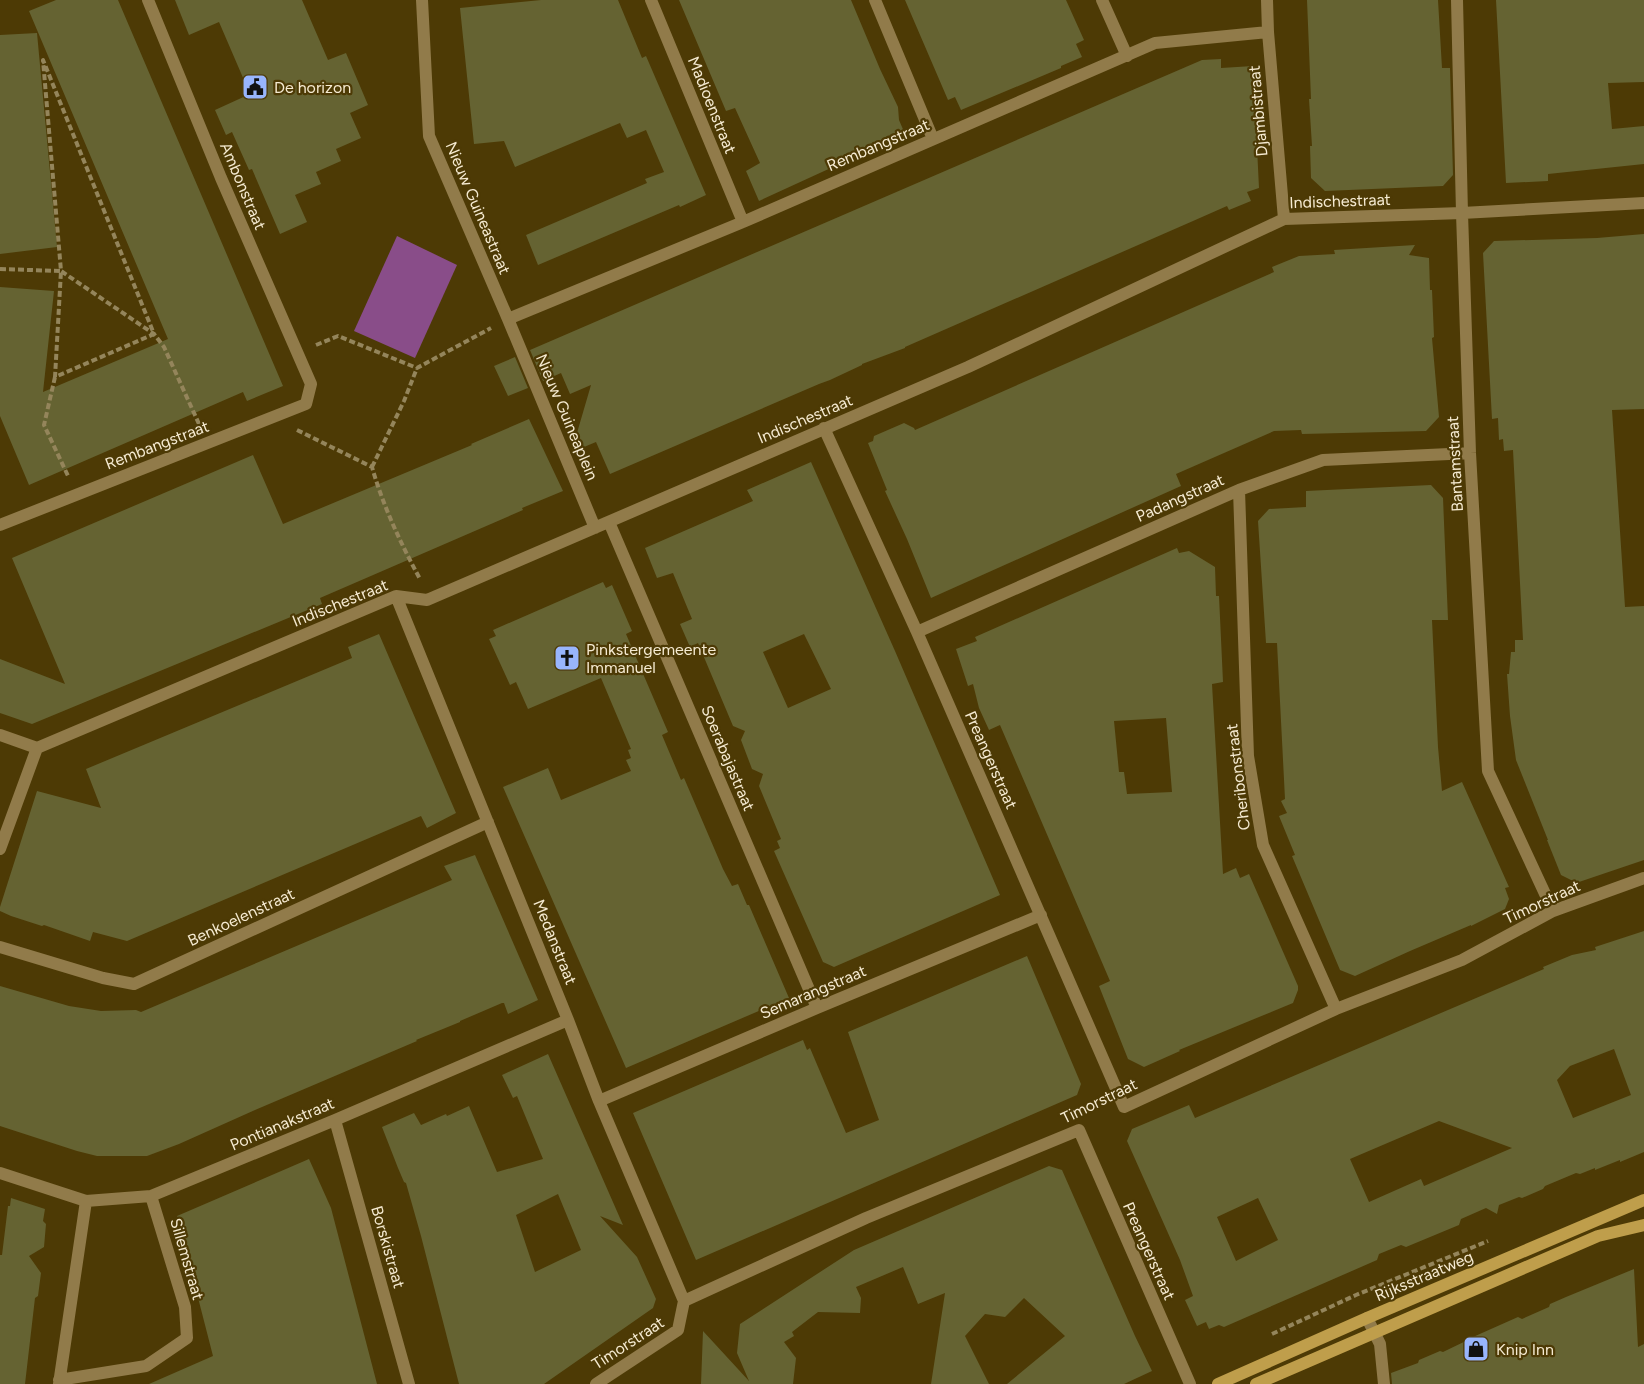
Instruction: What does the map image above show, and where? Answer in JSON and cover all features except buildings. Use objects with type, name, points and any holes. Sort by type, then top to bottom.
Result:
[{"type":"main road","name":"Rijksstraatweg","points":[[1218,1384],[1644,1200]]},
{"type":"main road","name":"Rijksstraatweg","points":[[1256,1384],[1598,1236],[1644,1225]]},
{"type":"street","name":"Ambonstraat","points":[[147,0],[221,178],[311,384]]},
{"type":"street","name":"Nieuw Guineastraat","points":[[422,0],[429,136],[508,319]]},
{"type":"street","name":"Madioenstraat","points":[[651,0],[743,222]]},
{"type":"street","points":[[875,0],[933,139]]},
{"type":"street","points":[[1102,0],[1127,56]]},
{"type":"street","name":"Djambistraat","points":[[1267,0],[1284,219]]},
{"type":"street","name":"Bantamstraat","points":[[1457,0],[1470,453],[1488,771],[1553,911]]},
{"type":"street","name":"Rembangstraat","points":[[508,319],[743,222],[1155,43],[1268,32]]},
{"type":"street","name":"Indischestraat","points":[[37,748],[396,596],[427,600],[968,367],[1284,219],[1462,213],[1644,203]]},
{"type":"street","name":"Nieuw Guineaplein","points":[[508,319],[595,528]]},
{"type":"street","name":"Rembangstraat","points":[[0,525],[306,404],[311,384]]},
{"type":"street","name":"Preangerstraat","points":[[824,428],[917,632],[1124,1107]]},
{"type":"street","name":"Padangstraat","points":[[917,632],[1239,490],[1323,460],[1470,453]]},
{"type":"street","name":"Cheribonstraat","points":[[1239,490],[1248,756],[1263,845],[1336,1008]]},
{"type":"street","name":"Soerabajastraat","points":[[609,522],[817,1008]]},
{"type":"street","name":"Medanstraat","points":[[396,596],[599,1101],[684,1300]]},
{"type":"street","points":[[0,735],[37,748],[0,849]]},
{"type":"street","name":"Benkoelenstraat","points":[[0,947],[103,978],[134,984],[488,822]]},
{"type":"street","name":"Timorstraat","points":[[1124,1107],[1336,1008],[1462,960],[1553,911],[1644,878]]},
{"type":"street","name":"Semarangstraat","points":[[599,1101],[1041,915]]},
{"type":"street","name":"Pontianakstraat","points":[[0,1173],[86,1201],[152,1196],[568,1020]]},
{"type":"street","name":"Borskistraat","points":[[335,1120],[409,1384]]},
{"type":"street","name":"Preangerstraat","points":[[1078,1130],[1190,1384]]},
{"type":"street","name":"Timorstraat","points":[[596,1384],[678,1330],[684,1300],[866,1218],[1078,1130]]},
{"type":"street","name":"Sillemstraat","points":[[86,1201],[59,1382],[146,1366],[187,1338],[185,1307],[152,1196]]},
{"type":"street","points":[[1367,1318],[1380,1344],[1384,1384]]},
{"type":"path","points":[[76,495],[44,425],[55,377],[61,271],[43,60],[154,334]]},
{"type":"path","points":[[0,269],[61,271],[154,334],[164,346],[207,444]]},
{"type":"path","points":[[431,598],[406,554],[372,467],[404,401],[417,368],[508,319]]},
{"type":"path","points":[[55,377],[154,334]]},
{"type":"path","points":[[298,353],[338,336],[417,368]]},
{"type":"path","points":[[272,418],[372,467]]},
{"type":"shaded area","points":[[397,236],[457,265],[415,358],[354,331]]},
{"type":"place","name":"De horizon","points":[[255,87]]},
{"type":"place","name":"Pinkstergemeente Immanuel","points":[[567,658]]},
{"type":"place","name":"Knip Inn","points":[[1476,1349]]}]
